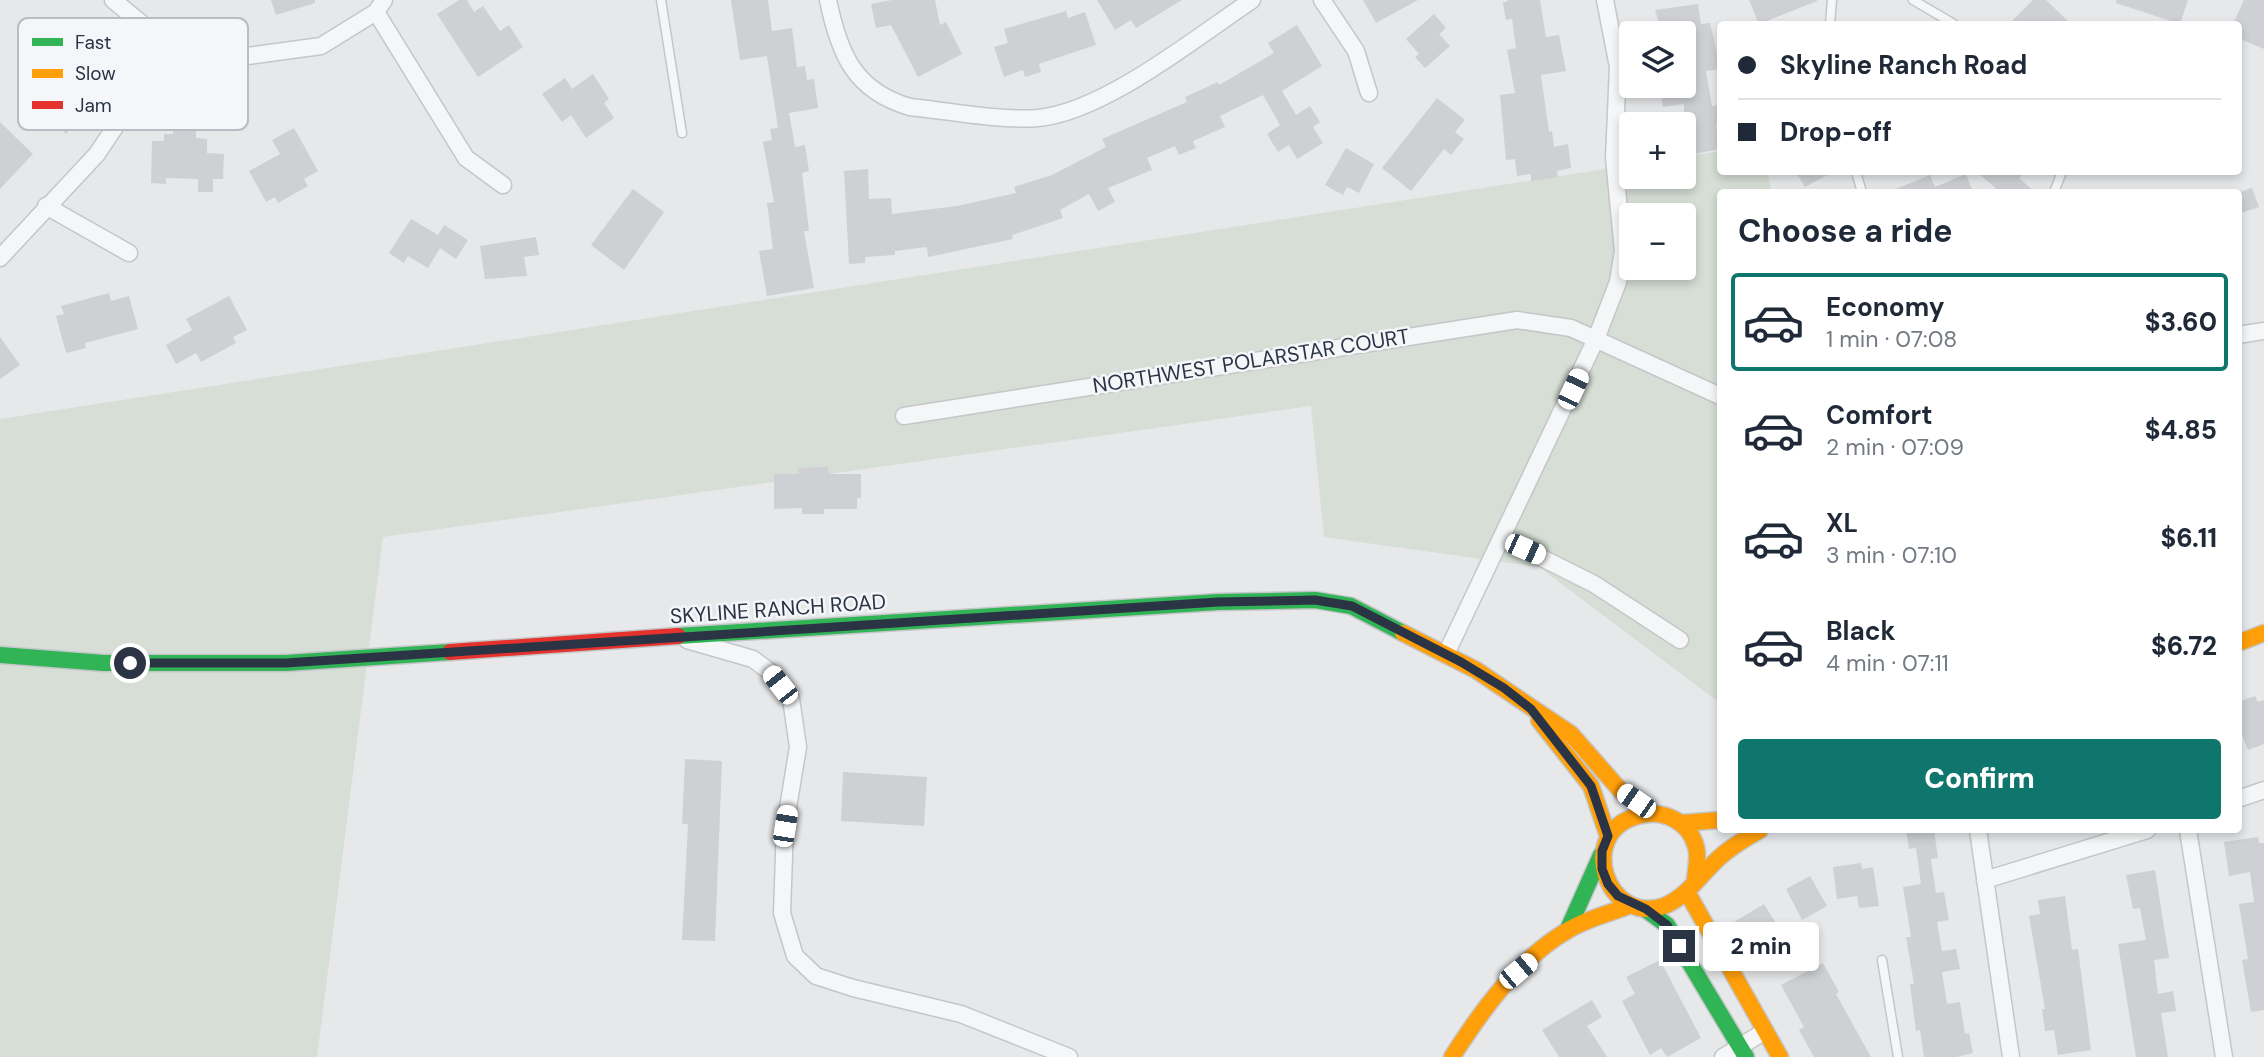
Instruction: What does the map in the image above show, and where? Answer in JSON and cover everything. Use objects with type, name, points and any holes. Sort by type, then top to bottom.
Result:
[{"type":"street","points":[[113,0],[135,18]]},
{"type":"street","points":[[828,0],[835,33],[849,64],[869,89],[890,102],[910,107],[1035,119],[1085,107],[1114,92],[1252,0]]},
{"type":"street","points":[[1322,0],[1356,51],[1369,93]]},
{"type":"street","points":[[1446,654],[1597,339],[1618,282],[1623,251],[1614,158],[1618,67],[1605,0]]},
{"type":"street","points":[[248,56],[321,46],[380,6],[466,158],[503,185]]},
{"type":"street","points":[[0,258],[97,154],[113,130]]},
{"type":"street","points":[[46,206],[129,253]]},
{"type":"street","name":"NORTHWEST POLARSTAR COURT","points":[[904,416],[1517,320],[1571,328],[1717,395]]},
{"type":"street","points":[[2242,334],[2264,331]]},
{"type":"street","points":[[1502,538],[1549,559],[1594,584],[1680,640]]},
{"type":"street","name":"SKYLINE RANCH ROAD","points":[[0,655],[104,663],[286,663],[1205,603],[1315,600],[1352,606],[1476,670],[1571,734],[1621,791],[1651,811]]},
{"type":"street","points":[[2242,641],[2264,633]]},
{"type":"street","points":[[676,636],[753,659],[769,671],[791,699],[798,747],[785,826],[782,913],[794,956],[816,976],[853,988],[961,1014],[1069,1057]]},
{"type":"street","name":"SKYLINE RANCH ROAD","points":[[1531,709],[1591,786],[1608,836]]},
{"type":"street","points":[[2242,798],[2264,790]]},
{"type":"street","points":[[1569,929],[1608,836],[1619,823],[1634,814],[1651,811],[1667,814],[1682,823],[1698,849],[1699,864],[1691,886],[1780,1057]]},
{"type":"street","points":[[1682,823],[1717,820]]},
{"type":"street","points":[[1452,1057],[1470,1026],[1518,971],[1569,929],[1638,907],[1668,905],[1722,855],[1755,833]]},
{"type":"street","points":[[1978,833],[2011,1057]]},
{"type":"street","points":[[1985,880],[2137,833]]},
{"type":"street","points":[[2188,833],[2224,1057]]},
{"type":"street","points":[[1602,851],[1602,869],[1608,884],[1618,896],[1667,925],[1743,1052]]},
{"type":"street","points":[[1723,1057],[1743,1052],[1765,1031]]},
{"type":"lane","points":[[661,0],[682,133]]},
{"type":"lane","points":[[1830,21],[1832,0]]},
{"type":"lane","points":[[1913,0],[1949,21]]},
{"type":"lane","points":[[1882,960],[1898,1057]]},
{"type":"shaded area","points":[[1717,152],[1717,175],[1768,175],[1771,189],[1717,189],[1717,701],[1539,567],[1324,537],[1311,406],[383,537],[317,1057],[0,1057],[0,419],[1619,167],[1619,189],[1696,189],[1696,155]]},
{"type":"building","points":[[271,0],[315,0],[315,3],[276,15]]},
{"type":"building","points":[[459,0],[467,0],[474,12],[483,6],[500,31],[509,25],[523,47],[478,77],[437,14]]},
{"type":"building","points":[[731,0],[768,0],[772,31],[792,28],[797,67],[805,66],[807,80],[814,79],[818,108],[789,113],[795,147],[805,145],[809,171],[802,173],[809,231],[804,231],[814,288],[767,296],[759,251],[773,249],[767,203],[774,202],[763,142],[772,140],[770,129],[778,128],[767,56],[740,60]]},
{"type":"building","points":[[892,0],[935,0],[940,25],[946,22],[962,54],[918,77],[891,25],[876,28],[871,4]]},
{"type":"building","points":[[1097,0],[1182,0],[1136,28],[1131,20],[1115,30]]},
{"type":"building","points":[[1363,0],[1418,0],[1376,23]]},
{"type":"building","points":[[1509,0],[1540,0],[1546,37],[1559,35],[1566,71],[1541,75],[1549,132],[1552,131],[1554,147],[1568,144],[1571,168],[1557,171],[1558,177],[1531,181],[1531,174],[1517,176],[1515,159],[1506,160],[1500,95],[1515,93],[1507,50],[1516,48],[1512,19],[1506,20],[1503,3]]},
{"type":"building","points":[[1749,0],[1817,0],[1767,21],[1758,21]]},
{"type":"building","points":[[2033,0],[2046,0],[2068,21],[2012,21]]},
{"type":"building","points":[[2116,0],[2188,0],[2181,21],[2171,21],[2116,3]]},
{"type":"building","points":[[2244,0],[2264,0],[2264,49],[2242,40],[2242,21],[2234,21]]},
{"type":"building","points":[[1698,4],[1701,24],[1710,23],[1717,53],[1717,69],[1706,71],[1712,106],[1717,105],[1717,150],[1696,154],[1696,112],[1684,112],[1684,104],[1663,107],[1662,98],[1696,98],[1696,21],[1658,21],[1655,10]]},
{"type":"building","points":[[1066,11],[1068,18],[1085,12],[1096,45],[1039,64],[1041,72],[1025,77],[1023,70],[1004,77],[994,47],[1008,43],[1004,29]]},
{"type":"building","points":[[1434,14],[1446,28],[1439,34],[1450,46],[1425,68],[1415,57],[1419,54],[1406,39]]},
{"type":"building","points":[[1297,25],[1322,66],[1282,91],[1296,115],[1310,106],[1320,122],[1313,127],[1323,143],[1297,159],[1289,145],[1278,152],[1267,134],[1280,125],[1263,95],[1220,116],[1225,127],[1193,141],[1196,148],[1179,155],[1175,146],[1147,158],[1152,170],[1108,188],[1115,202],[1098,211],[1089,194],[1060,210],[1063,218],[1012,235],[1013,239],[928,257],[927,247],[895,251],[895,255],[865,257],[865,263],[849,264],[844,171],[868,169],[869,199],[891,198],[892,214],[957,206],[1016,193],[1014,187],[1052,175],[1106,147],[1102,139],[1187,102],[1185,97],[1218,82],[1219,85],[1274,53],[1268,43]]},
{"type":"building","points":[[593,74],[609,99],[604,103],[614,118],[586,138],[571,115],[562,122],[542,94],[565,78],[572,89]]},
{"type":"building","points":[[1437,98],[1465,120],[1455,132],[1464,139],[1451,155],[1444,149],[1411,191],[1382,168]]},
{"type":"building","points":[[0,122],[33,154],[0,189]]},
{"type":"building","points":[[294,128],[318,171],[304,179],[308,186],[278,203],[275,197],[266,202],[249,171],[280,154],[272,140]]},
{"type":"building","points":[[173,130],[196,130],[196,138],[207,139],[207,153],[224,154],[223,179],[213,179],[213,192],[198,192],[198,179],[166,178],[166,184],[151,183],[152,141],[164,141],[164,134],[173,134]]},
{"type":"building","points":[[1346,148],[1374,164],[1359,193],[1347,187],[1343,195],[1325,185]]},
{"type":"building","points":[[1798,175],[1827,175],[1805,187]]},
{"type":"building","points":[[1930,175],[1935,187],[1966,175],[1972,189],[1895,189]]},
{"type":"building","points":[[1980,175],[2022,175],[2019,178],[2032,189],[1997,189]]},
{"type":"building","points":[[2252,188],[2259,207],[2242,213],[2242,192]]},
{"type":"building","points":[[633,189],[664,212],[624,270],[591,245]]},
{"type":"building","points":[[411,219],[438,235],[444,225],[468,240],[456,259],[440,248],[428,268],[408,256],[404,263],[389,253]]},
{"type":"building","points":[[536,237],[539,255],[524,257],[527,276],[485,279],[480,246]]},
{"type":"building","points":[[109,293],[111,301],[129,296],[138,329],[85,343],[86,348],[66,353],[56,316],[64,314],[61,306]]},
{"type":"building","points":[[229,296],[247,330],[233,337],[236,343],[201,362],[196,353],[176,364],[166,345],[192,330],[186,319]]},
{"type":"building","points":[[0,337],[20,365],[0,379]]},
{"type":"building","points":[[828,467],[829,474],[861,474],[861,498],[857,498],[857,509],[824,509],[824,514],[802,514],[802,508],[774,509],[774,474],[799,474],[798,468]]},
{"type":"building","points":[[2255,696],[2258,702],[2264,700],[2264,744],[2248,750],[2242,734],[2242,701]]},
{"type":"building","points":[[685,759],[722,761],[715,941],[682,940],[688,824],[682,824]]},
{"type":"building","points":[[843,772],[927,777],[924,826],[841,821]]},
{"type":"building","points":[[1906,833],[1934,833],[1938,858],[1931,859],[1936,893],[1944,892],[1949,920],[1937,922],[1942,951],[1956,949],[1960,969],[1942,972],[1947,1004],[1960,1002],[1965,1034],[1969,1033],[1973,1053],[1957,1057],[1924,1057],[1920,1030],[1916,1031],[1910,984],[1914,984],[1906,937],[1911,937],[1903,887],[1921,884],[1916,848],[1909,849]]},
{"type":"building","points":[[2258,837],[2259,843],[2264,843],[2264,1010],[2251,1012],[2242,960],[2248,959],[2239,904],[2254,902],[2250,872],[2229,876],[2224,842]]},
{"type":"building","points":[[1861,863],[1862,869],[1873,867],[1879,906],[1859,908],[1857,896],[1837,899],[1833,867]]},
{"type":"building","points":[[2155,870],[2169,958],[2154,960],[2158,994],[2173,991],[2176,1011],[2161,1013],[2168,1057],[2136,1057],[2118,944],[2146,940],[2140,908],[2133,909],[2126,875]]},
{"type":"building","points":[[1810,876],[1827,906],[1802,920],[1786,889]]},
{"type":"building","points":[[2065,896],[2072,950],[2078,949],[2091,1050],[2058,1055],[2054,1030],[2045,1031],[2042,1009],[2045,1009],[2029,916],[2040,914],[2038,900]]},
{"type":"building","points":[[1764,904],[1790,946],[1772,956],[1764,943],[1746,953],[1729,925]]},
{"type":"building","points":[[1660,960],[1701,1038],[1667,1057],[1661,1048],[1650,1055],[1622,1001],[1635,994],[1626,977]]},
{"type":"building","points":[[1823,963],[1839,992],[1836,994],[1871,1057],[1814,1057],[1799,1030],[1804,1027],[1781,985]]},
{"type":"building","points":[[1592,1000],[1602,1017],[1587,1026],[1607,1057],[1559,1057],[1542,1030]]},
{"type":"traffic: fast","points":[[678,636],[1218,602],[1315,600],[1351,606],[1403,633]]},
{"type":"traffic: fast","points":[[0,655],[104,663],[286,663],[450,652]]},
{"type":"traffic: fast","points":[[1568,929],[1601,855]]},
{"type":"traffic: fast","points":[[1645,909],[1667,925],[1746,1057]]},
{"type":"traffic: slow","points":[[1403,633],[1476,670],[1571,734],[1621,791],[1651,811]]},
{"type":"traffic: slow","points":[[2242,641],[2264,633]]},
{"type":"traffic: slow","points":[[1539,720],[1591,786],[1608,836]]},
{"type":"traffic: slow","points":[[1695,879],[1696,847],[1687,830],[1673,819],[1656,814],[1637,816],[1618,826],[1607,840],[1603,858],[1606,875],[1614,891],[1627,903],[1644,909],[1664,906],[1680,897],[1713,863],[1755,833]]},
{"type":"traffic: slow","points":[[1682,823],[1717,820]]},
{"type":"traffic: slow","points":[[1687,892],[1780,1057]]},
{"type":"traffic: slow","points":[[1452,1057],[1489,1003],[1535,954],[1577,925],[1631,905]]},
{"type":"traffic: jam","points":[[450,652],[678,636]]},
{"type":"route","points":[[130,663],[286,663],[1218,602],[1315,600],[1352,606],[1476,670],[1531,709],[1559,748],[1576,765],[1600,804],[1608,836],[1602,851],[1602,869],[1608,884],[1618,896],[1631,905],[1646,909],[1667,925],[1679,946]]}]
